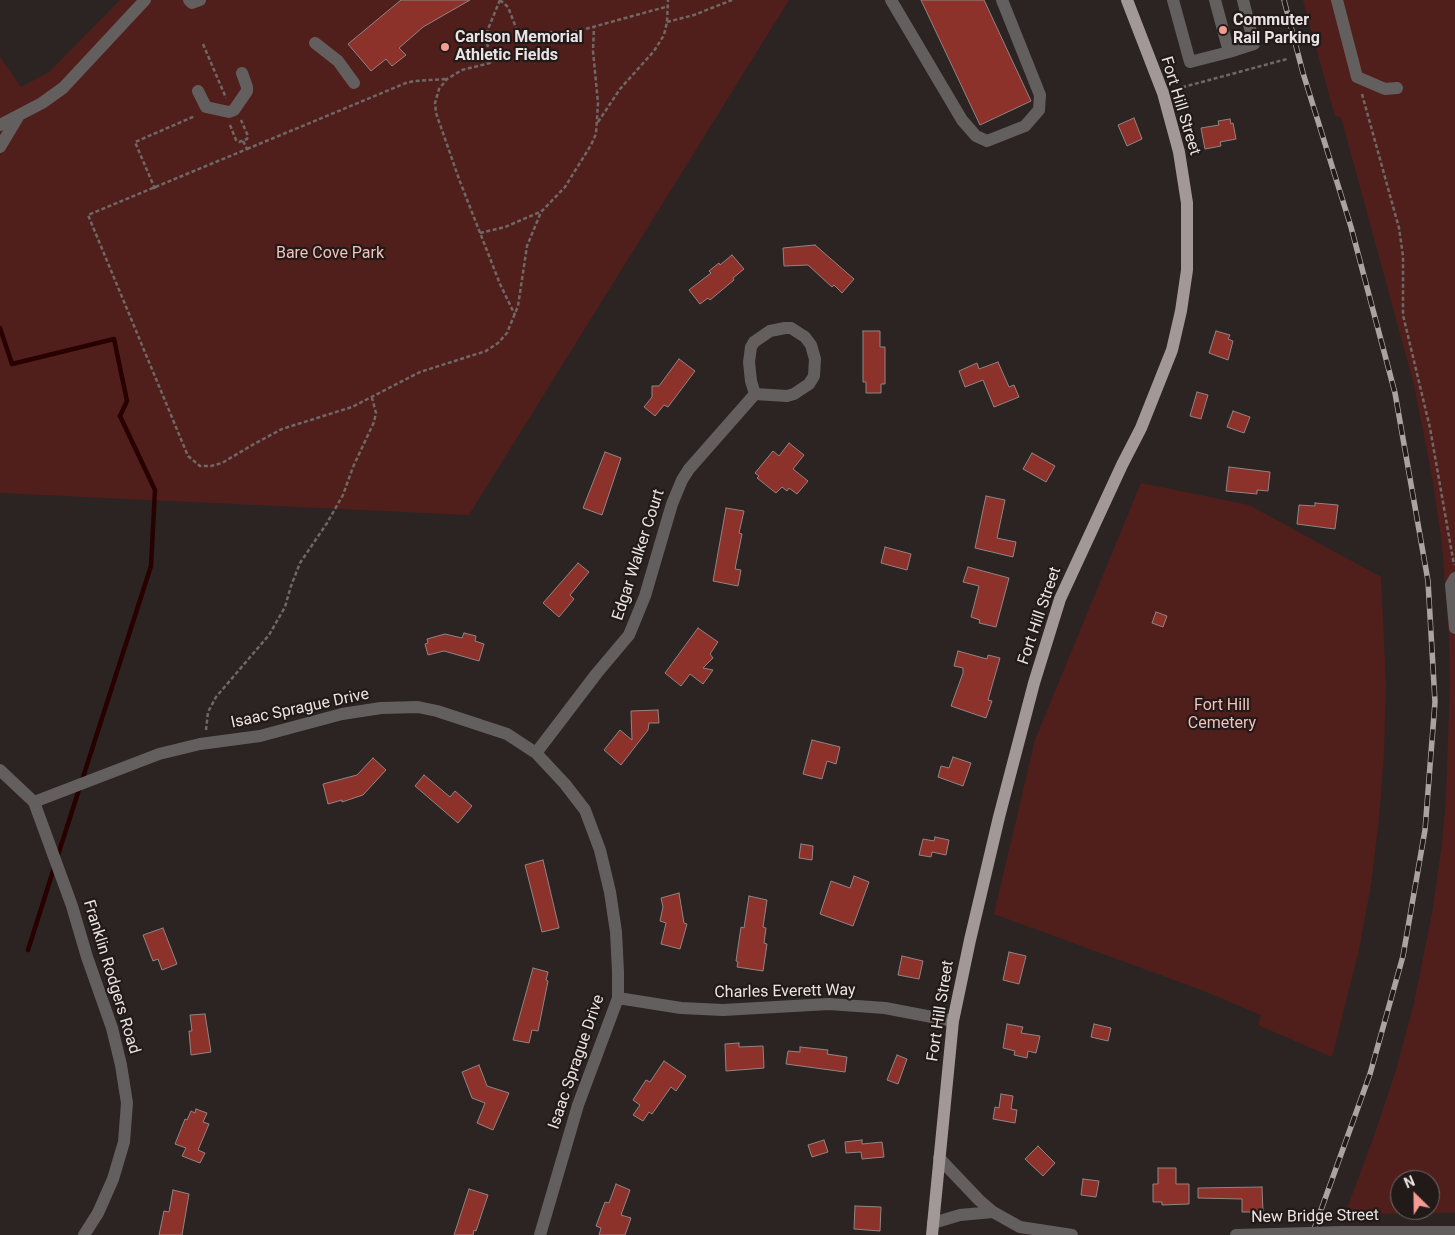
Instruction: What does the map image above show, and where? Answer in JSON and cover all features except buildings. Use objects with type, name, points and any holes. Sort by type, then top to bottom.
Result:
[{"type":"main road","name":"Fort Hill Street","points":[[933,1229],[953,1021],[999,817],[1034,683],[1060,599],[1141,428],[1172,350],[1180,319],[1188,270],[1187,203],[1179,152],[1163,93],[1126,0]]},
{"type":"street","points":[[0,125],[18,117],[63,88],[145,0]]},
{"type":"street","points":[[189,0],[192,3],[200,0]]},
{"type":"street","points":[[891,0],[962,120],[976,136],[987,141],[1025,126],[1039,110],[1040,95],[1002,0]]},
{"type":"street","points":[[1173,0],[1190,62],[1254,44],[1243,0]]},
{"type":"street","points":[[1215,0],[1229,52]]},
{"type":"street","points":[[1338,0],[1357,77],[1385,89],[1398,88]]},
{"type":"street","points":[[315,43],[338,60],[354,83]]},
{"type":"street","points":[[198,91],[206,107],[229,112],[234,110],[247,91],[242,73]]},
{"type":"street","points":[[0,147],[18,117]]},
{"type":"street","points":[[785,328],[791,328],[805,337],[811,345],[815,359],[814,376],[809,384],[794,394],[786,396],[755,394],[751,381],[749,362],[751,347],[754,342],[770,330],[785,328]]},
{"type":"street","name":"Edgar Walker Court","points":[[536,753],[597,673],[629,635],[645,596],[672,504],[682,480],[702,453],[755,394]]},
{"type":"street","points":[[1455,578],[1451,585],[1455,628]]},
{"type":"street","name":"Isaac Sprague Drive","points":[[34,802],[152,756],[207,743],[260,736],[363,710],[418,707],[437,711],[490,728],[521,742],[536,753],[566,784],[585,810],[600,850],[610,892],[616,932],[618,998],[578,1105],[540,1235]]},
{"type":"street","name":"Franklin Rodgers Road","points":[[0,770],[34,802],[59,868],[87,957],[106,1008],[117,1047],[124,1085],[127,1123],[120,1161],[98,1213],[84,1235]]},
{"type":"street","name":"Charles Everett Way","points":[[618,998],[681,1008],[724,1010],[829,1004],[885,1008],[953,1021]]},
{"type":"street","points":[[939,1158],[978,1200],[993,1212],[1020,1227],[1072,1235]]},
{"type":"street","points":[[933,1229],[960,1215],[993,1212]]},
{"type":"street","name":"New Bridge Street","points":[[1236,1235],[1341,1232],[1455,1232]]},
{"type":"path","points":[[515,315],[480,233],[436,113],[436,103],[440,89],[447,79],[462,70],[490,63],[487,41],[488,29],[500,0],[508,7],[515,28],[521,36],[528,38],[551,32],[560,36],[668,6]]},
{"type":"path","points":[[597,123],[620,89],[654,50],[664,35],[667,22],[668,0]]},
{"type":"path","points":[[667,22],[694,15],[732,0]]},
{"type":"path","points":[[447,79],[406,83],[155,189],[88,215],[188,456],[200,466],[222,463],[282,429],[352,408],[397,382],[420,372],[486,351],[498,343],[507,333],[518,306],[527,246],[541,212],[565,187],[596,134],[598,103],[593,51],[594,27]]},
{"type":"path","points":[[1163,93],[1287,59]]},
{"type":"path","points":[[1357,77],[1398,228],[1403,256],[1403,315],[1430,428],[1455,571]]},
{"type":"path","points":[[155,189],[142,163],[135,142],[210,108]]},
{"type":"path","points":[[243,141],[247,149]]},
{"type":"path","points":[[480,233],[505,227],[541,212]]},
{"type":"path","points":[[207,743],[206,725],[208,712],[216,697],[269,635],[285,607],[300,563],[327,523],[342,495],[353,467],[368,440],[374,422],[376,413],[372,398]]},
{"type":"green space","name":"Bare Cove Park","points":[[120,0],[789,0],[469,515],[0,493],[0,57],[21,87],[49,72]]},
{"type":"green space","points":[[1303,0],[1455,0],[1455,1213],[1440,1213],[1440,1170],[1390,1170],[1390,1214],[1345,1214],[1396,1070],[1414,1003],[1432,913],[1442,844],[1446,798],[1450,683],[1449,636],[1442,544],[1432,476],[1414,385],[1341,117],[1335,116]]},
{"type":"green space","name":"Fort Hill Cemetery","points":[[1141,483],[1249,505],[1381,577],[1386,686],[1379,818],[1371,884],[1359,950],[1332,1057],[1258,1025],[1261,1015],[1204,991],[994,914],[1035,740]]},
{"type":"waterway","points":[[0,328],[12,364],[114,339],[127,401],[120,416],[155,490],[151,566],[57,858]]},
{"type":"waterway","points":[[28,950],[54,868]]},
{"type":"railway","points":[[1284,0],[1303,73],[1351,227],[1395,393],[1428,581],[1435,702],[1425,830],[1403,956],[1370,1074],[1312,1235]]},
{"type":"place","name":"Commuter Rail Parking","points":[[1223,30]]},
{"type":"place","name":"Carlson Memorial Athletic Fields","points":[[445,47]]}]
